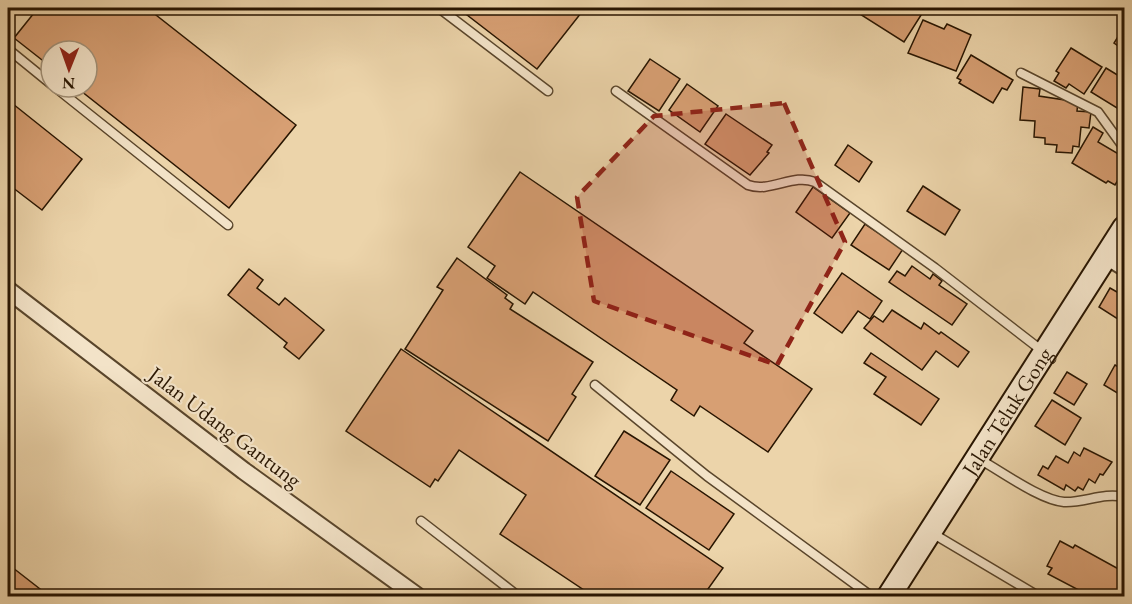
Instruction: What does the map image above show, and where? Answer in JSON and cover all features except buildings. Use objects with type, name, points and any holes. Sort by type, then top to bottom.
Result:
[{"type":"street","name":"Jalan Teluk Gong","points":[[889,597],[929,531],[1045,353],[1115,261],[1125,228]]},
{"type":"street","name":"Jalan Udang Gantung","points":[[8,290],[244,471],[417,597]]},
{"type":"lane","points":[[439,8],[548,91]]},
{"type":"lane","points":[[8,49],[39,74]]},
{"type":"lane","points":[[1021,73],[1098,112],[1125,148]]},
{"type":"lane","points":[[616,91],[748,185],[764,188],[803,179],[814,182],[935,268],[1045,353]]},
{"type":"lane","points":[[70,99],[228,225]]},
{"type":"lane","points":[[595,386],[707,476],[871,597]]},
{"type":"lane","points":[[976,458],[1058,501],[1082,501],[1106,495],[1125,497]]},
{"type":"lane","points":[[421,521],[518,597]]},
{"type":"lane","points":[[929,531],[1038,597]]},
{"type":"highlighted area","points":[[784,103],[845,242],[777,365],[594,301],[577,197],[654,116]]}]
